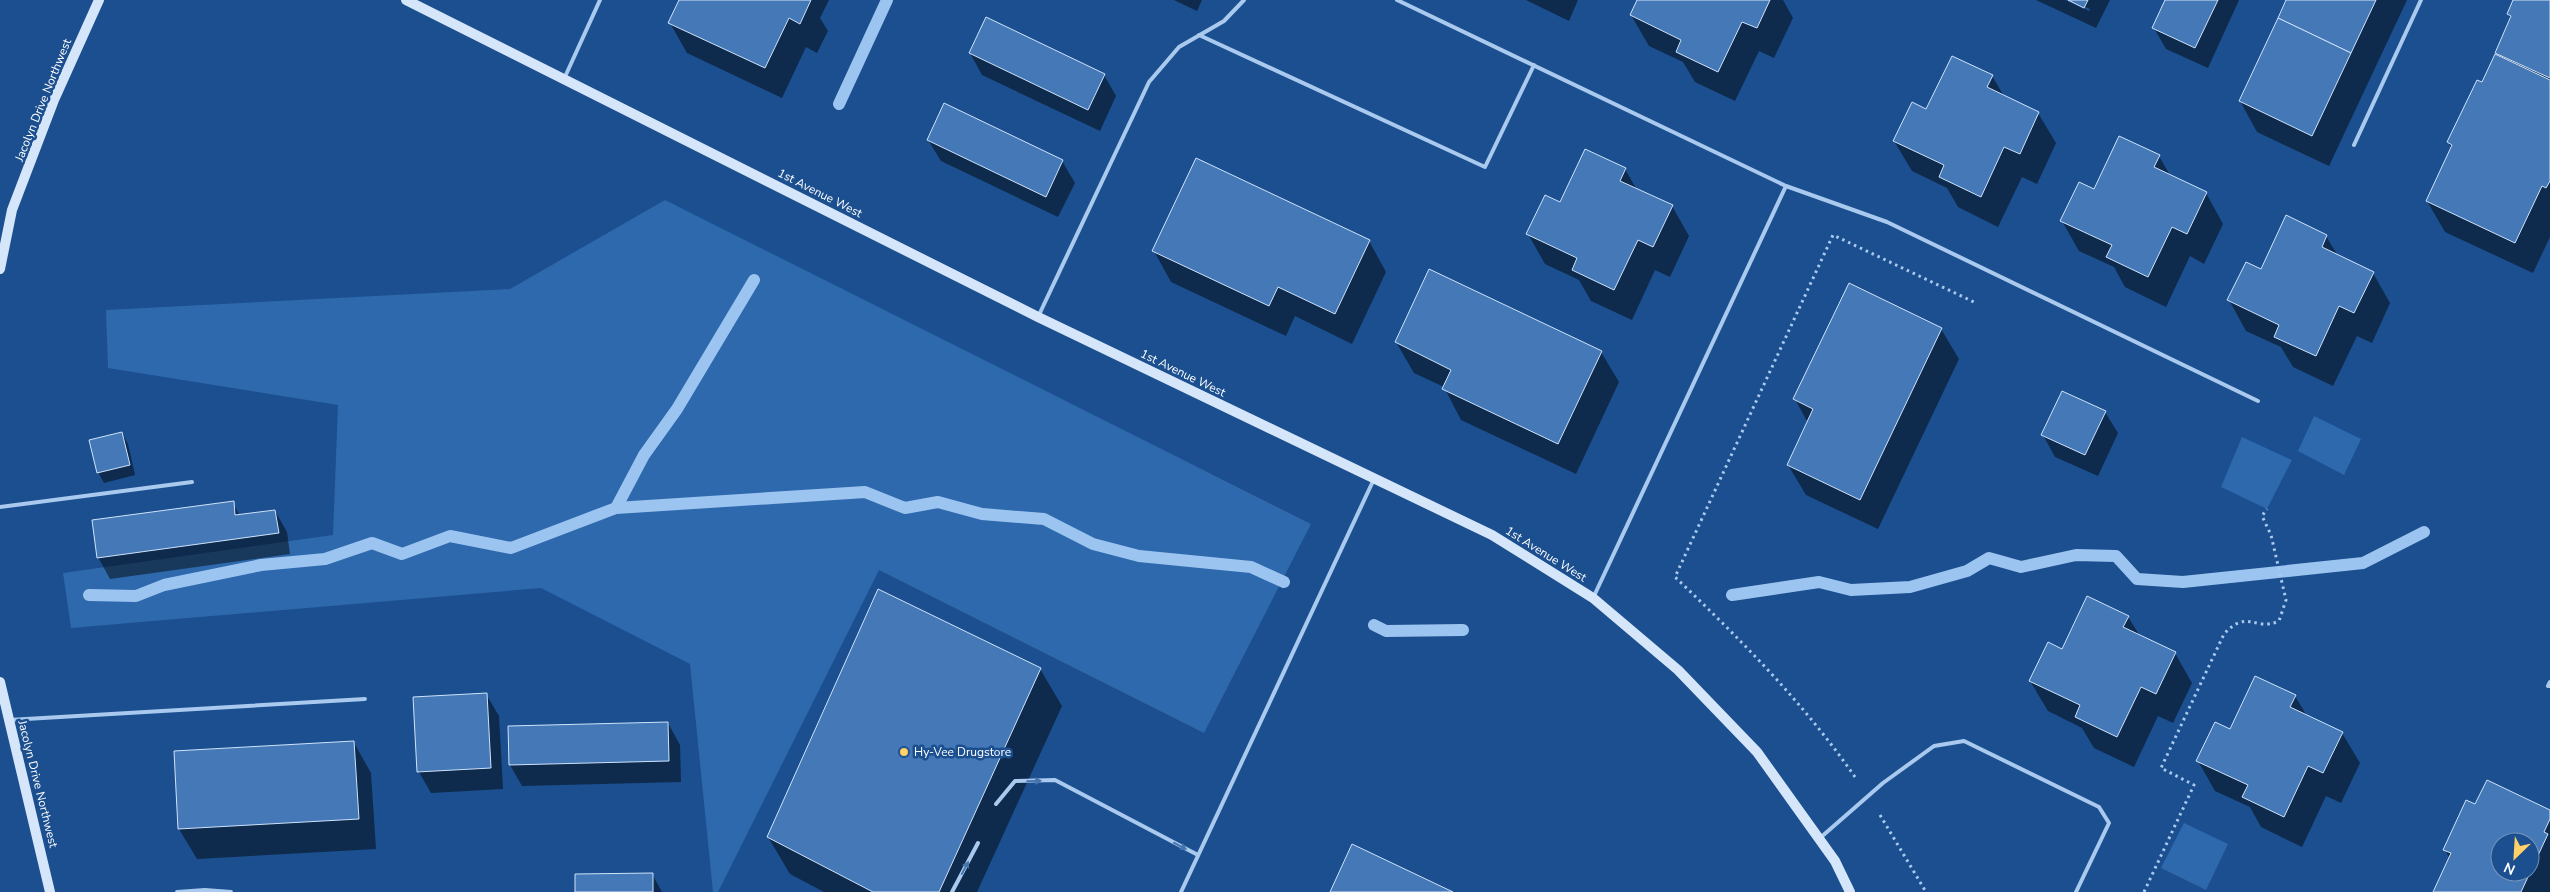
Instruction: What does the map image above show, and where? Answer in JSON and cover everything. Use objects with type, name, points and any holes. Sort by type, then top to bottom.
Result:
[{"type":"street","name":"Jacolyn Drive Northwest","points":[[0,269],[12,210],[54,100],[99,0]]},
{"type":"street","name":"1st Avenue West","points":[[406,0],[1038,317],[1492,535],[1593,598],[1678,670],[1757,752],[1835,861],[1850,892]]},
{"type":"street","name":"Jacolyn Drive Northwest","points":[[0,682],[50,892]]},
{"type":"lane","points":[[564,79],[600,0]]},
{"type":"lane","points":[[1038,317],[1149,82],[1179,47],[1224,20],[1244,0]]},
{"type":"lane","points":[[1397,0],[1786,186],[1887,222],[2258,401]]},
{"type":"lane","points":[[2354,145],[2421,0]]},
{"type":"lane","points":[[1200,35],[1485,167],[1534,65]]},
{"type":"lane","points":[[1593,598],[1786,186]]},
{"type":"lane","points":[[1181,892],[1374,479]]},
{"type":"lane","points":[[0,507],[192,482]]},
{"type":"lane","points":[[2550,682],[2548,686],[2550,686]]},
{"type":"lane","points":[[9,720],[365,699]]},
{"type":"lane","points":[[1819,839],[1868,796],[1934,746],[1964,741],[2099,807],[2108,823],[2076,892]]},
{"type":"lane","points":[[996,804],[1015,781],[1055,780],[1198,855]]},
{"type":"lane","points":[[952,892],[978,843]]},
{"type":"lane","points":[[176,892],[205,890],[231,892]]},
{"type":"path","points":[[1926,892],[1868,796],[1807,712],[1730,628],[1675,577],[1833,236],[1976,303]]},
{"type":"path","points":[[2144,892],[2194,785],[2161,768],[2224,634],[2231,626],[2243,620],[2269,625],[2279,621],[2286,600],[2271,535],[2262,516],[2267,509]]},
{"type":"shaded area","points":[[665,200],[1311,524],[1204,733],[879,570],[718,892],[713,892],[690,664],[541,588],[71,628],[63,573],[333,535],[338,405],[108,368],[106,310],[510,289]]},
{"type":"shaded area","points":[[2314,416],[2361,439],[2344,475],[2298,451]]},
{"type":"shaded area","points":[[2242,437],[2292,460],[2267,509],[2221,487]]},
{"type":"shaded area","points":[[2184,823],[2228,844],[2206,890],[2161,868]]},
{"type":"building","points":[[679,0],[811,0],[800,24],[789,18],[765,68],[668,23]]},
{"type":"building","points":[[1637,0],[1770,0],[1757,28],[1742,22],[1718,72],[1676,52],[1681,40],[1630,15]]},
{"type":"building","points":[[2068,0],[2088,0],[2084,8]]},
{"type":"building","points":[[2165,0],[2218,0],[2195,48],[2152,28]]},
{"type":"building","points":[[2286,0],[2376,0],[2351,53],[2278,18]]},
{"type":"building","points":[[2513,0],[2550,0],[2550,78],[2495,53],[2511,16],[2507,14]]},
{"type":"building","points":[[986,17],[1105,74],[1088,110],[969,53]]},
{"type":"building","points":[[2278,18],[2351,53],[2312,136],[2239,101]]},
{"type":"building","points":[[2495,54],[2550,80],[2550,181],[2546,188],[2542,186],[2515,243],[2426,201],[2452,145],[2447,142],[2477,80],[2482,82]]},
{"type":"building","points":[[1952,56],[1993,75],[1987,87],[2039,112],[2020,154],[2004,147],[1981,197],[1939,177],[1944,165],[1893,141],[1912,102],[1926,109]]},
{"type":"building","points":[[944,103],[1063,160],[1046,197],[927,140]]},
{"type":"building","points":[[2119,136],[2160,155],[2154,167],[2207,192],[2187,234],[2172,227],[2148,277],[2106,257],[2112,245],[2060,221],[2079,182],[2094,189]]},
{"type":"building","points":[[1585,149],[1626,168],[1620,181],[1673,205],[1653,247],[1638,240],[1614,290],[1572,270],[1577,258],[1526,234],[1545,195],[1560,202]]},
{"type":"building","points":[[1196,158],[1370,240],[1335,314],[1278,287],[1269,306],[1152,251]]},
{"type":"building","points":[[2286,215],[2327,235],[2322,247],[2374,272],[2354,313],[2339,306],[2316,356],[2274,337],[2279,325],[2227,300],[2246,262],[2261,269]]},
{"type":"building","points":[[1429,269],[1602,351],[1558,444],[1442,389],[1451,370],[1395,342]]},
{"type":"building","points":[[1849,283],[1942,328],[1860,500],[1787,465],[1813,409],[1793,399]]},
{"type":"building","points":[[2062,391],[2106,411],[2085,455],[2041,435]]},
{"type":"building","points":[[122,432],[130,465],[97,473],[89,440]]},
{"type":"building","points":[[234,501],[235,515],[275,510],[279,533],[97,558],[92,520]]},
{"type":"building","name":"Hy-Vee Drugstore","points":[[878,589],[1041,668],[939,892],[873,892],[767,837]]},
{"type":"building","points":[[2087,596],[2129,616],[2123,627],[2176,652],[2156,694],[2141,687],[2117,737],[2075,717],[2080,705],[2029,681],[2048,642],[2062,649]]},
{"type":"building","points":[[2255,676],[2296,695],[2290,707],[2343,732],[2323,773],[2308,766],[2284,817],[2242,797],[2248,785],[2196,761],[2215,722],[2230,729]]},
{"type":"building","points":[[487,693],[491,768],[417,772],[413,697]]},
{"type":"building","points":[[668,722],[669,761],[509,765],[508,726]]},
{"type":"building","points":[[354,741],[359,819],[178,829],[174,751]]},
{"type":"building","points":[[2487,780],[2550,810],[2550,819],[2544,832],[2548,834],[2540,851],[2540,832],[2490,832],[2490,882],[2526,882],[2521,892],[2433,892],[2451,853],[2443,850],[2466,800],[2475,804]]},
{"type":"building","points":[[1352,844],[1453,892],[1330,892]]},
{"type":"building","points":[[653,873],[653,892],[575,892],[575,874]]},
{"type":"waterway","points":[[839,104],[887,0]]},
{"type":"waterway","points":[[616,508],[644,455],[677,409],[754,280]]},
{"type":"waterway","points":[[89,595],[136,596],[164,585],[261,565],[325,559],[372,543],[402,554],[450,536],[511,548],[616,508],[865,492],[905,508],[938,502],[982,514],[1044,519],[1093,544],[1139,556],[1251,567],[1284,582]]},
{"type":"waterway","points":[[1732,595],[1819,582],[1851,590],[1910,587],[1967,571],[1989,558],[2021,567],[2076,555],[2116,556],[2137,579],[2183,582],[2363,563],[2424,532]]},
{"type":"waterway","points":[[1374,625],[1386,631],[1463,630]]},
{"type":"place","name":"Hy-Vee Drugstore","points":[[904,752]]}]
